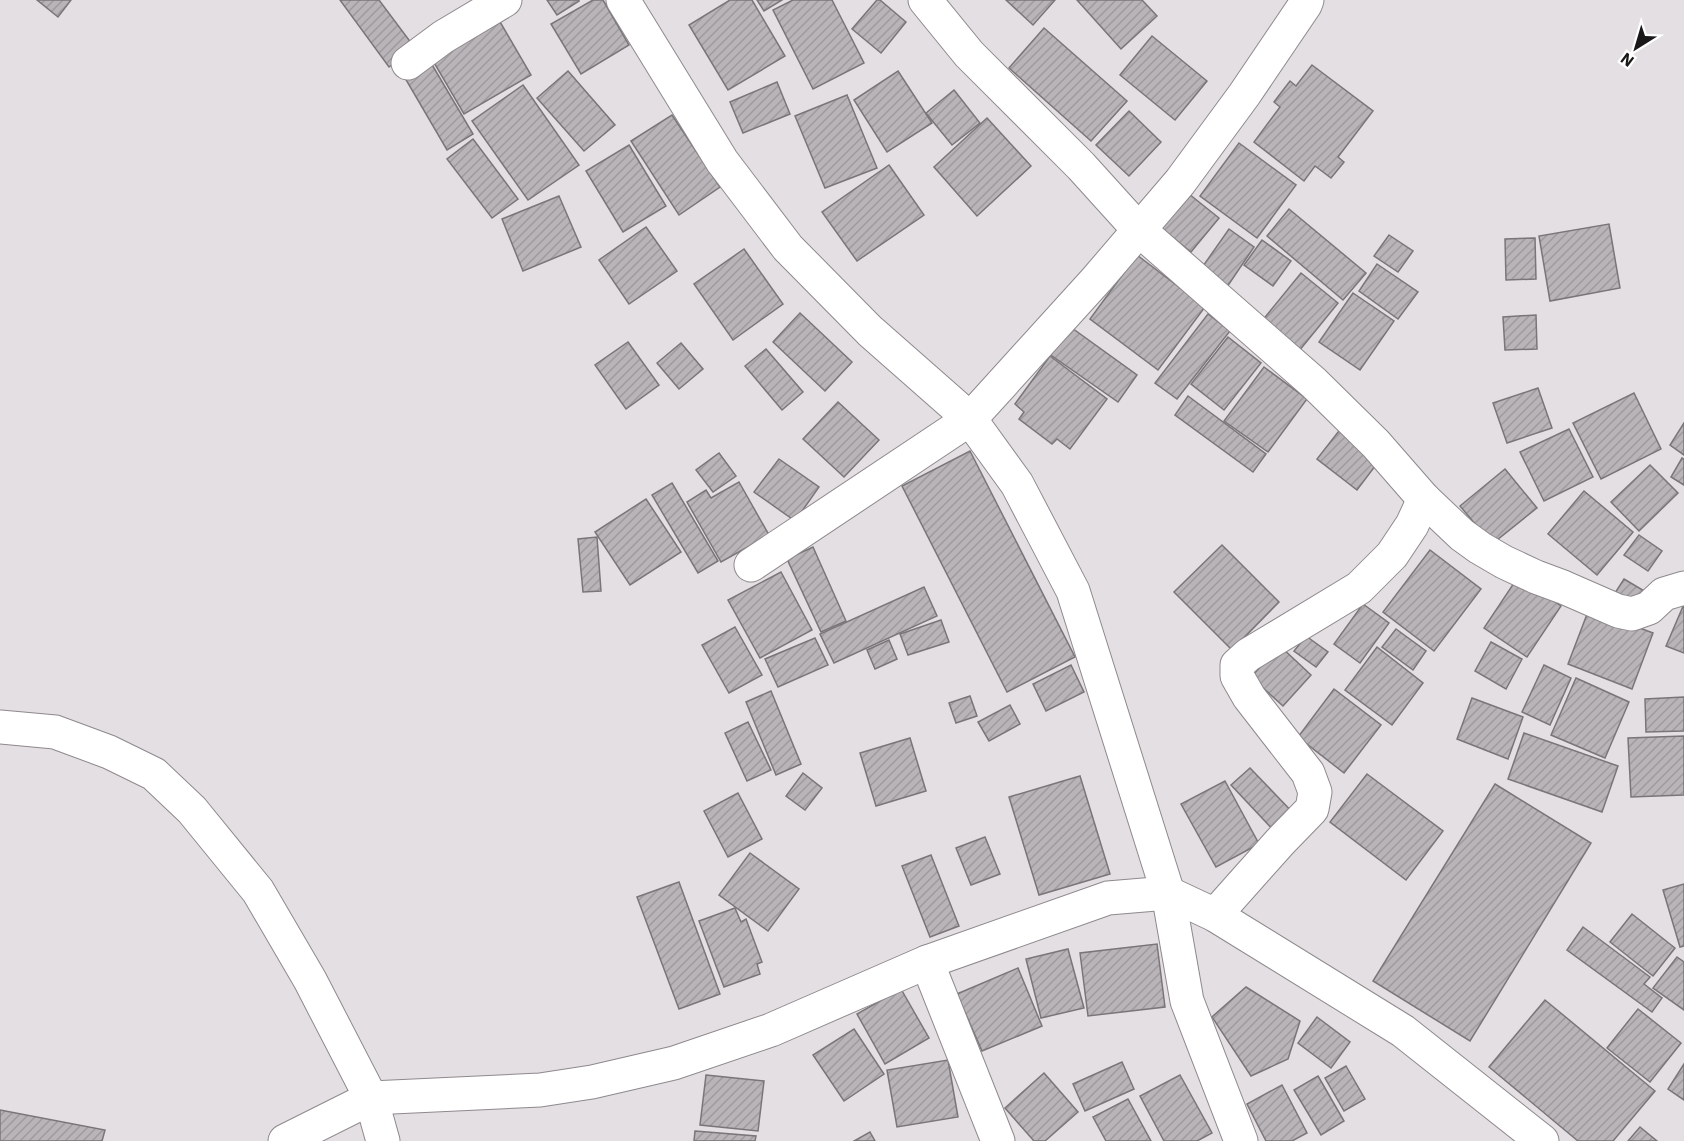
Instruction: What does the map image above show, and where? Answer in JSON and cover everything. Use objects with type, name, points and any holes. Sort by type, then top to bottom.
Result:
[{"type":"street","points":[[408,63],[442,37],[505,0]]},
{"type":"street","points":[[623,0],[722,161],[788,248],[870,332],[970,419],[1017,484],[1073,591],[1168,893],[1186,1000],[1241,1141]]},
{"type":"street","points":[[925,0],[969,54],[1081,166],[1138,229],[1314,383],[1376,444],[1424,499],[1462,535],[1504,562],[1618,611],[1632,614],[1649,608],[1664,594],[1684,588]]},
{"type":"street","points":[[751,565],[970,419],[1097,279],[1180,182],[1238,105],[1307,0]]},
{"type":"street","points":[[1215,915],[1312,809],[1315,792],[1308,773],[1250,697],[1237,676],[1237,665],[1248,655],[1359,588],[1392,555],[1412,525],[1424,499]]},
{"type":"street","points":[[0,727],[55,732],[109,752],[154,774],[192,810],[258,891],[310,980],[371,1098],[383,1141]]},
{"type":"street","points":[[285,1141],[371,1098],[540,1090],[592,1082],[674,1064],[771,1030],[927,962],[1108,898],[1168,893],[1215,915],[1403,1031],[1542,1141]]},
{"type":"street","points":[[927,962],[998,1141]]},
{"type":"building","points":[[37,0],[71,0],[58,17]]},
{"type":"building","points":[[340,0],[379,0],[415,48],[389,67]]},
{"type":"building","points":[[547,0],[579,0],[579,1],[557,15]]},
{"type":"building","points":[[593,0],[603,0],[629,45],[581,74],[551,24]]},
{"type":"building","points":[[730,0],[752,0],[785,56],[728,90],[689,25]]},
{"type":"building","points":[[757,0],[782,0],[764,11]]},
{"type":"building","points":[[793,0],[832,0],[864,63],[813,89],[773,10]]},
{"type":"building","points":[[877,0],[880,0],[906,22],[881,53],[852,29]]},
{"type":"building","points":[[1006,0],[1055,0],[1033,25]]},
{"type":"building","points":[[1077,0],[1142,0],[1157,16],[1121,49]]},
{"type":"building","points":[[496,15],[531,75],[464,114],[429,54]]},
{"type":"building","points":[[1044,28],[1127,101],[1091,141],[1009,68]]},
{"type":"building","points":[[1152,36],[1207,81],[1175,120],[1120,75]]},
{"type":"building","points":[[431,63],[473,134],[447,150],[405,78]]},
{"type":"building","points":[[1312,65],[1373,111],[1338,157],[1344,162],[1331,178],[1315,166],[1304,181],[1254,142],[1280,107],[1274,102],[1290,81],[1296,86]]},
{"type":"building","points":[[568,71],[615,125],[584,151],[537,98]]},
{"type":"building","points":[[898,71],[932,123],[887,152],[854,100]]},
{"type":"building","points":[[777,82],[790,114],[743,133],[730,102]]},
{"type":"building","points":[[523,85],[579,165],[528,200],[472,121]]},
{"type":"building","points":[[954,90],[980,123],[952,145],[926,113]]},
{"type":"building","points":[[847,95],[877,168],[825,188],[795,116]]},
{"type":"building","points":[[1129,111],[1161,142],[1129,176],[1096,145]]},
{"type":"building","points":[[672,115],[720,187],[679,215],[631,141]]},
{"type":"building","points":[[987,118],[1031,166],[977,216],[934,167]]},
{"type":"building","points":[[473,139],[518,199],[492,218],[447,159]]},
{"type":"building","points":[[1239,143],[1296,185],[1257,238],[1200,196]]},
{"type":"building","points":[[629,145],[666,206],[623,232],[586,171]]},
{"type":"building","points":[[889,165],[924,215],[857,261],[822,212]]},
{"type":"building","points":[[1189,194],[1219,218],[1191,252],[1161,228]]},
{"type":"building","points":[[559,196],[581,247],[523,271],[502,219]]},
{"type":"building","points":[[1289,209],[1366,273],[1343,300],[1267,236]]},
{"type":"building","points":[[1609,224],[1620,288],[1550,301],[1539,236]]},
{"type":"building","points":[[646,227],[677,271],[629,304],[599,260]]},
{"type":"building","points":[[1229,229],[1254,247],[1227,287],[1201,269]]},
{"type":"building","points":[[1389,235],[1413,251],[1398,272],[1374,256]]},
{"type":"building","points":[[1535,238],[1536,279],[1506,280],[1505,239]]},
{"type":"building","points":[[1262,240],[1291,261],[1273,286],[1244,265]]},
{"type":"building","points":[[744,249],[783,304],[733,340],[694,284]]},
{"type":"building","points":[[1137,255],[1205,307],[1158,370],[1090,319]]},
{"type":"building","points":[[1377,264],[1418,292],[1398,319],[1359,291]]},
{"type":"building","points":[[1301,273],[1338,303],[1299,351],[1262,321]]},
{"type":"building","points":[[1353,293],[1394,321],[1360,370],[1319,342]]},
{"type":"building","points":[[800,313],[852,362],[825,391],[773,342]]},
{"type":"building","points":[[1208,314],[1230,331],[1177,399],[1155,383]]},
{"type":"building","points":[[1536,315],[1537,349],[1505,350],[1503,317]]},
{"type":"building","points":[[1065,323],[1137,375],[1118,402],[1045,351]]},
{"type":"building","points":[[1228,337],[1261,363],[1224,410],[1191,384]]},
{"type":"building","points":[[628,342],[659,385],[626,409],[595,365]]},
{"type":"building","points":[[681,343],[703,369],[679,389],[657,363]]},
{"type":"building","points":[[766,349],[803,392],[782,410],[745,366]]},
{"type":"building","points":[[1050,356],[1107,399],[1070,449],[1057,439],[1052,444],[1019,419],[1024,412],[1015,404]]},
{"type":"building","points":[[1264,367],[1307,399],[1268,452],[1224,421]]},
{"type":"building","points":[[1538,388],[1552,428],[1507,443],[1493,403]]},
{"type":"building","points":[[1634,393],[1661,449],[1601,479],[1573,423]]},
{"type":"building","points":[[1188,396],[1266,454],[1253,472],[1175,415]]},
{"type":"building","points":[[838,402],[879,440],[844,477],[803,439]]},
{"type":"building","points":[[1684,423],[1684,455],[1670,445]]},
{"type":"building","points":[[1342,427],[1382,457],[1357,490],[1317,459]]},
{"type":"building","points":[[1569,429],[1593,477],[1544,501],[1520,452]]},
{"type":"building","points":[[970,451],[1075,657],[1007,692],[902,486]]},
{"type":"building","points":[[719,453],[736,476],[713,492],[696,470]]},
{"type":"building","points":[[1682,458],[1684,459],[1684,485],[1671,477]]},
{"type":"building","points":[[779,459],[819,487],[795,521],[754,492]]},
{"type":"building","points":[[1650,465],[1678,493],[1639,531],[1611,502]]},
{"type":"building","points":[[1505,469],[1537,508],[1492,544],[1460,506]]},
{"type":"building","points":[[739,482],[769,535],[721,562],[687,502],[706,490],[711,498]]},
{"type":"building","points":[[672,483],[718,561],[698,573],[652,495]]},
{"type":"building","points":[[1584,491],[1633,532],[1597,575],[1548,534]]},
{"type":"building","points":[[646,499],[681,552],[630,585],[595,532]]},
{"type":"building","points":[[1639,535],[1662,551],[1648,571],[1624,555]]},
{"type":"building","points":[[597,537],[601,591],[583,592],[578,539]]},
{"type":"building","points":[[1222,545],[1279,602],[1232,650],[1174,592]]},
{"type":"building","points":[[813,547],[846,621],[821,632],[787,559]]},
{"type":"building","points":[[1430,550],[1481,589],[1434,651],[1383,612]]},
{"type":"building","points":[[781,572],[812,630],[760,658],[728,600]]},
{"type":"building","points":[[1518,577],[1561,606],[1527,657],[1484,628]]},
{"type":"building","points":[[1624,579],[1646,592],[1638,607],[1615,593]]},
{"type":"building","points":[[924,587],[937,616],[834,663],[820,634]]},
{"type":"building","points":[[1363,604],[1389,623],[1360,663],[1334,644]]},
{"type":"building","points":[[1684,604],[1684,653],[1666,646]]},
{"type":"building","points":[[1589,609],[1653,633],[1632,689],[1568,664]]},
{"type":"building","points":[[941,620],[949,642],[908,655],[900,634]]},
{"type":"building","points":[[735,627],[762,675],[729,693],[702,645]]},
{"type":"building","points":[[1396,629],[1426,651],[1413,670],[1382,647]]},
{"type":"building","points":[[1306,636],[1328,652],[1316,667],[1294,651]]},
{"type":"building","points":[[815,638],[828,665],[778,687],[765,659]]},
{"type":"building","points":[[889,640],[897,659],[875,669],[867,650]]},
{"type":"building","points":[[1491,642],[1522,659],[1506,689],[1475,671]]},
{"type":"building","points":[[1280,646],[1311,675],[1283,706],[1251,677]]},
{"type":"building","points":[[1377,647],[1423,683],[1392,725],[1345,690]]},
{"type":"building","points":[[1071,665],[1084,692],[1046,711],[1033,684]]},
{"type":"building","points":[[1544,665],[1571,678],[1550,725],[1522,712]]},
{"type":"building","points":[[1576,678],[1629,702],[1605,758],[1551,735]]},
{"type":"building","points":[[1334,689],[1381,725],[1344,773],[1298,737]]},
{"type":"building","points":[[771,691],[801,764],[776,775],[746,702]]},
{"type":"building","points":[[970,696],[977,716],[956,723],[949,703]]},
{"type":"building","points":[[1684,697],[1684,731],[1646,732],[1645,699]]},
{"type":"building","points":[[1472,698],[1523,717],[1508,759],[1457,739]]},
{"type":"building","points":[[1010,705],[1020,724],[989,741],[978,722]]},
{"type":"building","points":[[748,722],[771,770],[747,781],[725,733]]},
{"type":"building","points":[[1524,733],[1618,766],[1602,812],[1508,779]]},
{"type":"building","points":[[1684,736],[1684,795],[1631,797],[1628,738]]},
{"type":"building","points":[[910,738],[926,791],[876,806],[860,753]]},
{"type":"building","points":[[1250,768],[1298,818],[1279,836],[1231,785]]},
{"type":"building","points":[[803,773],[822,788],[805,810],[786,796]]},
{"type":"building","points":[[1367,774],[1443,831],[1406,880],[1330,822]]},
{"type":"building","points":[[1080,776],[1110,874],[1039,895],[1009,797]]},
{"type":"building","points":[[1225,781],[1259,844],[1216,867],[1181,804]]},
{"type":"building","points":[[1495,784],[1591,843],[1470,1041],[1373,981]]},
{"type":"building","points":[[738,793],[762,839],[728,857],[704,811]]},
{"type":"building","points":[[985,837],[1000,874],[971,885],[956,848]]},
{"type":"building","points":[[750,853],[799,889],[768,931],[719,895]]},
{"type":"building","points":[[931,855],[959,926],[930,937],[902,866]]},
{"type":"building","points":[[679,882],[720,994],[679,1009],[637,897]]},
{"type":"building","points":[[1684,884],[1684,946],[1680,947],[1663,890]]},
{"type":"building","points":[[735,908],[741,922],[746,919],[762,962],[757,964],[760,974],[724,987],[699,921]]},
{"type":"building","points":[[1632,914],[1675,948],[1653,976],[1610,942]]},
{"type":"building","points":[[1583,927],[1650,977],[1644,984],[1662,998],[1652,1012],[1567,950]]},
{"type":"building","points":[[1157,944],[1165,1007],[1088,1016],[1080,953]]},
{"type":"building","points":[[1068,949],[1084,1008],[1041,1018],[1026,959]]},
{"type":"building","points":[[1677,957],[1684,962],[1684,1010],[1653,988]]},
{"type":"building","points":[[1018,968],[1042,1026],[982,1051],[957,994]]},
{"type":"building","points":[[1246,987],[1300,1021],[1288,1059],[1251,1076],[1212,1017]]},
{"type":"building","points":[[901,989],[929,1038],[885,1064],[857,1014]]},
{"type":"building","points":[[1545,1000],[1655,1091],[1613,1141],[1578,1141],[1489,1067]]},
{"type":"building","points":[[1638,1009],[1681,1043],[1650,1082],[1607,1048]]},
{"type":"building","points":[[1317,1017],[1350,1042],[1331,1068],[1298,1043]]},
{"type":"building","points":[[854,1029],[884,1074],[844,1101],[813,1055]]},
{"type":"building","points":[[948,1060],[958,1117],[897,1127],[887,1070]]},
{"type":"building","points":[[1122,1062],[1134,1089],[1085,1111],[1073,1084]]},
{"type":"building","points":[[1684,1064],[1684,1100],[1668,1089]]},
{"type":"building","points":[[1346,1066],[1365,1099],[1344,1111],[1325,1078]]},
{"type":"building","points":[[1044,1073],[1078,1112],[1045,1141],[1034,1141],[1005,1108]]},
{"type":"building","points":[[706,1075],[764,1081],[758,1131],[700,1125]]},
{"type":"building","points":[[1180,1075],[1212,1133],[1197,1141],[1164,1141],[1140,1096]]},
{"type":"building","points":[[1318,1076],[1344,1121],[1321,1135],[1294,1090]]},
{"type":"building","points":[[1282,1085],[1307,1133],[1292,1141],[1266,1141],[1247,1104]]},
{"type":"building","points":[[1128,1099],[1151,1141],[1106,1141],[1093,1117]]},
{"type":"building","points":[[0,1110],[105,1130],[102,1141],[0,1141]]},
{"type":"building","points":[[1640,1127],[1657,1141],[1628,1141]]},
{"type":"building","points":[[695,1131],[756,1136],[755,1141],[694,1141]]},
{"type":"building","points":[[870,1132],[875,1141],[854,1141]]}]
